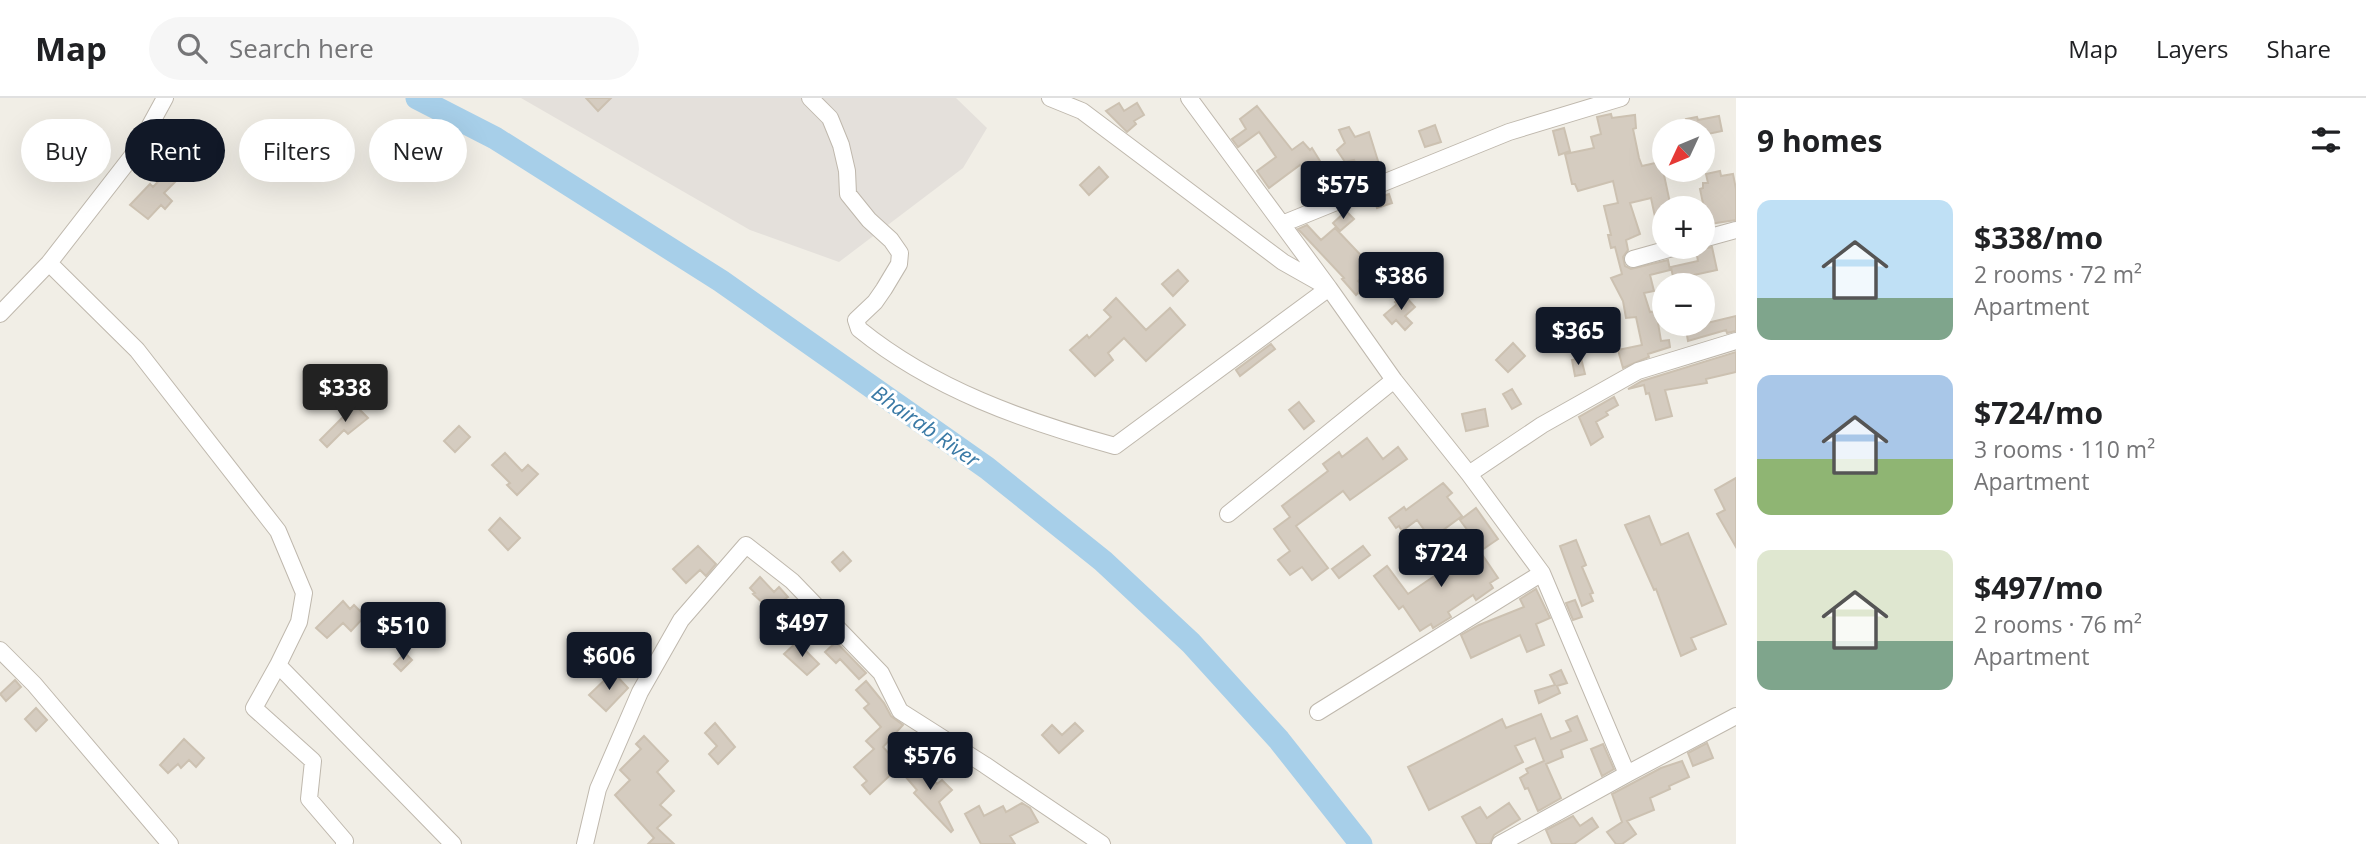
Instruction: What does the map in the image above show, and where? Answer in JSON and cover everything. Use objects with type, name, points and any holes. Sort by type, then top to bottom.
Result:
[{"type":"street","points":[[0,314],[49,262],[136,151],[164,98]]},
{"type":"street","points":[[810,98],[830,118],[841,145],[847,171],[848,194],[900,253],[900,264],[876,302],[856,320],[859,329],[910,366],[984,403],[1048,428],[1115,446],[1329,288]]},
{"type":"street","points":[[1050,98],[1082,111],[1283,262],[1329,288]]},
{"type":"street","points":[[1189,98],[1394,380],[1469,474],[1542,573],[1627,774]]},
{"type":"street","points":[[1282,224],[1508,132],[1621,98]]},
{"type":"street","points":[[1715,236],[1736,230]]},
{"type":"street","points":[[1633,259],[1652,254]]},
{"type":"street","points":[[49,262],[136,350],[278,531],[304,593],[299,622],[254,708],[313,761],[310,799],[345,841],[344,844]]},
{"type":"street","points":[[1469,474],[1542,425],[1638,371],[1736,341]]},
{"type":"street","points":[[1228,514],[1394,380]]},
{"type":"street","points":[[585,844],[598,789],[640,692],[681,620],[746,545],[792,581],[881,673],[900,710],[1102,844]]},
{"type":"street","points":[[1318,712],[1542,573]]},
{"type":"street","points":[[0,650],[34,684],[170,844]]},
{"type":"street","points":[[278,665],[453,844]]},
{"type":"street","points":[[1500,844],[1736,716]]},
{"type":"shaded area","points":[[521,98],[956,98],[987,128],[963,168],[839,262],[750,230]]},
{"type":"building","points":[[586,98],[611,98],[598,111]]},
{"type":"building","points":[[1119,103],[1124,111],[1137,103],[1144,115],[1134,121],[1136,124],[1127,132],[1106,111]]},
{"type":"building","points":[[1257,106],[1292,150],[1303,142],[1310,150],[1312,148],[1328,174],[1317,182],[1306,168],[1304,170],[1300,165],[1269,188],[1257,171],[1276,157],[1259,132],[1238,147],[1232,139],[1246,129],[1240,119]]},
{"type":"building","points":[[1611,114],[1612,118],[1635,115],[1636,128],[1633,129],[1642,166],[1652,164],[1652,182],[1666,182],[1668,196],[1652,196],[1652,203],[1651,198],[1630,203],[1640,234],[1626,240],[1628,250],[1623,257],[1625,266],[1631,269],[1668,260],[1670,270],[1652,273],[1652,291],[1644,293],[1652,312],[1652,336],[1660,336],[1661,341],[1669,340],[1670,347],[1648,354],[1649,357],[1623,368],[1618,350],[1642,345],[1636,317],[1626,318],[1623,301],[1611,278],[1622,274],[1615,247],[1611,248],[1608,235],[1611,235],[1604,206],[1618,203],[1613,181],[1578,191],[1575,184],[1572,184],[1565,154],[1594,148],[1591,137],[1601,134],[1597,117]]},
{"type":"building","points":[[1719,116],[1722,131],[1715,132],[1715,119],[1703,119]]},
{"type":"building","points":[[1435,125],[1441,142],[1425,147],[1419,131]]},
{"type":"building","points":[[1349,127],[1355,137],[1369,132],[1378,161],[1360,172],[1354,160],[1345,162],[1337,150],[1345,143],[1339,130]]},
{"type":"building","points":[[1564,128],[1570,151],[1559,155],[1553,131]]},
{"type":"building","points":[[1099,167],[1108,177],[1089,195],[1080,185]]},
{"type":"building","points":[[1720,171],[1721,176],[1733,174],[1736,220],[1715,223],[1715,196],[1701,196],[1700,189],[1703,188],[1703,183],[1715,182],[1715,172]]},
{"type":"building","points":[[158,182],[175,182],[164,193],[172,201],[165,209],[161,205],[148,219],[130,205],[150,184],[153,187]]},
{"type":"building","points":[[1389,194],[1392,203],[1377,208],[1374,199]]},
{"type":"building","points":[[1346,211],[1354,219],[1340,231],[1333,223]]},
{"type":"building","points":[[1307,225],[1321,240],[1335,228],[1373,268],[1358,281],[1364,287],[1356,295],[1342,279],[1344,278],[1298,229]]},
{"type":"building","points":[[1715,259],[1717,270],[1672,273],[1671,267]]},
{"type":"building","points":[[1178,270],[1188,281],[1173,296],[1162,284]]},
{"type":"building","points":[[1403,294],[1415,307],[1405,316],[1412,323],[1405,330],[1396,320],[1392,324],[1384,315],[1397,304],[1395,302]]},
{"type":"building","points":[[1116,298],[1146,330],[1170,308],[1185,325],[1146,361],[1124,338],[1108,353],[1113,360],[1095,376],[1070,350],[1087,335],[1089,338],[1111,317],[1104,310]]},
{"type":"building","points":[[1736,316],[1736,331],[1715,333],[1715,321]]},
{"type":"building","points":[[1612,331],[1617,344],[1607,349],[1601,336]]},
{"type":"building","points":[[1687,336],[1705,336],[1688,341]]},
{"type":"building","points":[[1513,343],[1525,356],[1508,372],[1496,360]]},
{"type":"building","points":[[1271,344],[1275,349],[1240,376],[1236,370]]},
{"type":"building","points":[[1736,352],[1736,372],[1706,379],[1707,383],[1665,390],[1672,416],[1656,420],[1649,393],[1646,394],[1644,385],[1628,389],[1642,381]]},
{"type":"building","points":[[1581,358],[1585,374],[1575,376],[1572,360]]},
{"type":"building","points":[[1512,389],[1521,404],[1512,409],[1503,394]]},
{"type":"building","points":[[1614,397],[1618,405],[1596,422],[1603,437],[1591,445],[1579,417]]},
{"type":"building","points":[[352,402],[368,418],[348,434],[344,430],[327,447],[320,440],[346,414],[343,411]]},
{"type":"building","points":[[1299,402],[1314,421],[1304,429],[1289,410]]},
{"type":"building","points":[[1485,409],[1488,426],[1466,431],[1462,414]]},
{"type":"building","points":[[459,426],[470,437],[455,452],[444,441]]},
{"type":"building","points":[[1367,438],[1383,459],[1398,447],[1407,459],[1350,500],[1343,491],[1296,526],[1328,568],[1312,580],[1302,567],[1290,575],[1278,560],[1290,551],[1274,529],[1290,517],[1282,506],[1328,471],[1323,464],[1339,452],[1342,457]]},
{"type":"building","points":[[505,453],[522,471],[528,465],[538,474],[517,495],[507,485],[510,483],[492,465]]},
{"type":"building","points":[[1736,478],[1736,547],[1717,514],[1725,510],[1715,490]]},
{"type":"building","points":[[1443,483],[1452,493],[1447,497],[1462,516],[1431,539],[1417,520],[1402,531],[1399,526],[1396,528],[1389,518],[1404,507],[1406,510]]},
{"type":"building","points":[[1476,508],[1498,539],[1482,550],[1460,520]]},
{"type":"building","points":[[1649,516],[1661,545],[1688,533],[1726,624],[1691,638],[1696,649],[1681,656],[1656,589],[1654,590],[1625,525]]},
{"type":"building","points":[[500,518],[520,538],[508,550],[489,530]]},
{"type":"building","points":[[1576,540],[1586,565],[1582,567],[1593,593],[1590,594],[1593,601],[1582,606],[1560,546]]},
{"type":"building","points":[[698,546],[716,564],[706,576],[700,570],[686,583],[673,569]]},
{"type":"building","points":[[1363,546],[1370,555],[1339,578],[1332,569]]},
{"type":"building","points":[[1477,547],[1498,578],[1490,583],[1493,588],[1476,600],[1473,595],[1448,612],[1451,617],[1433,628],[1431,624],[1420,631],[1403,606],[1399,609],[1374,576],[1387,566],[1408,594]]},
{"type":"building","points":[[843,552],[851,561],[840,571],[832,562]]},
{"type":"building","points":[[760,577],[774,592],[779,587],[788,597],[785,599],[800,616],[789,627],[753,594],[755,593],[750,588]]},
{"type":"building","points":[[1536,589],[1550,618],[1536,624],[1544,645],[1527,652],[1520,635],[1471,658],[1461,635],[1524,607],[1520,599]]},
{"type":"building","points":[[1575,600],[1582,617],[1573,620],[1566,603]]},
{"type":"building","points":[[343,601],[350,609],[354,605],[365,616],[351,631],[343,623],[327,638],[316,628]]},
{"type":"building","points":[[797,642],[819,664],[807,675],[784,654]]},
{"type":"building","points":[[836,642],[866,673],[859,679],[840,659],[836,663],[825,652]]},
{"type":"building","points":[[405,653],[412,660],[401,671],[394,664]]},
{"type":"building","points":[[1561,670],[1567,683],[1557,686],[1560,693],[1539,703],[1535,691],[1555,685],[1550,675]]},
{"type":"building","points":[[613,672],[628,688],[606,711],[589,695]]},
{"type":"building","points":[[15,680],[21,687],[6,701],[0,694]]},
{"type":"building","points":[[866,681],[891,716],[903,725],[883,747],[900,766],[870,794],[862,785],[867,781],[854,767],[874,749],[866,741],[881,727],[864,708],[869,704],[856,690]]},
{"type":"building","points":[[36,708],[47,720],[36,731],[25,719]]},
{"type":"building","points":[[1541,714],[1551,739],[1571,731],[1566,721],[1577,716],[1587,740],[1561,750],[1563,757],[1546,764],[1561,798],[1538,811],[1528,788],[1525,789],[1520,778],[1528,773],[1526,769],[1544,761],[1535,738],[1515,746],[1523,762],[1429,810],[1408,767],[1502,719],[1506,728]]},
{"type":"building","points":[[715,723],[735,747],[718,764],[709,754],[717,746],[705,733]]},
{"type":"building","points":[[1075,723],[1083,731],[1059,753],[1042,735],[1052,725],[1062,735]]},
{"type":"building","points":[[644,736],[668,761],[657,772],[674,791],[660,805],[671,815],[657,828],[674,844],[648,844],[654,838],[615,795],[630,780],[620,770],[641,749],[636,744]]},
{"type":"building","points":[[184,739],[204,758],[196,767],[189,760],[181,768],[178,764],[168,773],[160,765]]},
{"type":"building","points":[[1707,743],[1713,758],[1693,766],[1688,753]]},
{"type":"building","points":[[1603,744],[1614,769],[1602,776],[1591,749]]},
{"type":"building","points":[[1682,761],[1689,777],[1650,798],[1654,810],[1627,821],[1636,834],[1622,844],[1616,844],[1607,832],[1622,822],[1612,794],[1661,768]]},
{"type":"building","points":[[918,763],[937,784],[942,780],[952,790],[939,802],[953,830],[951,832],[914,793],[917,790],[905,776]]},
{"type":"building","points":[[1022,803],[1030,808],[1038,822],[1010,836],[1015,844],[981,844],[965,814],[979,806],[984,816],[1003,806],[1006,812]]},
{"type":"building","points":[[1509,803],[1520,819],[1494,835],[1490,844],[1477,844],[1462,817],[1480,807],[1487,818]]},
{"type":"building","points":[[1573,816],[1580,826],[1592,818],[1598,827],[1574,844],[1552,844],[1546,830]]},
{"type":"waterway","name":"Bhairab River","points":[[417,98],[495,138],[721,281],[987,468],[1103,561],[1191,643],[1279,740],[1361,844]]}]
